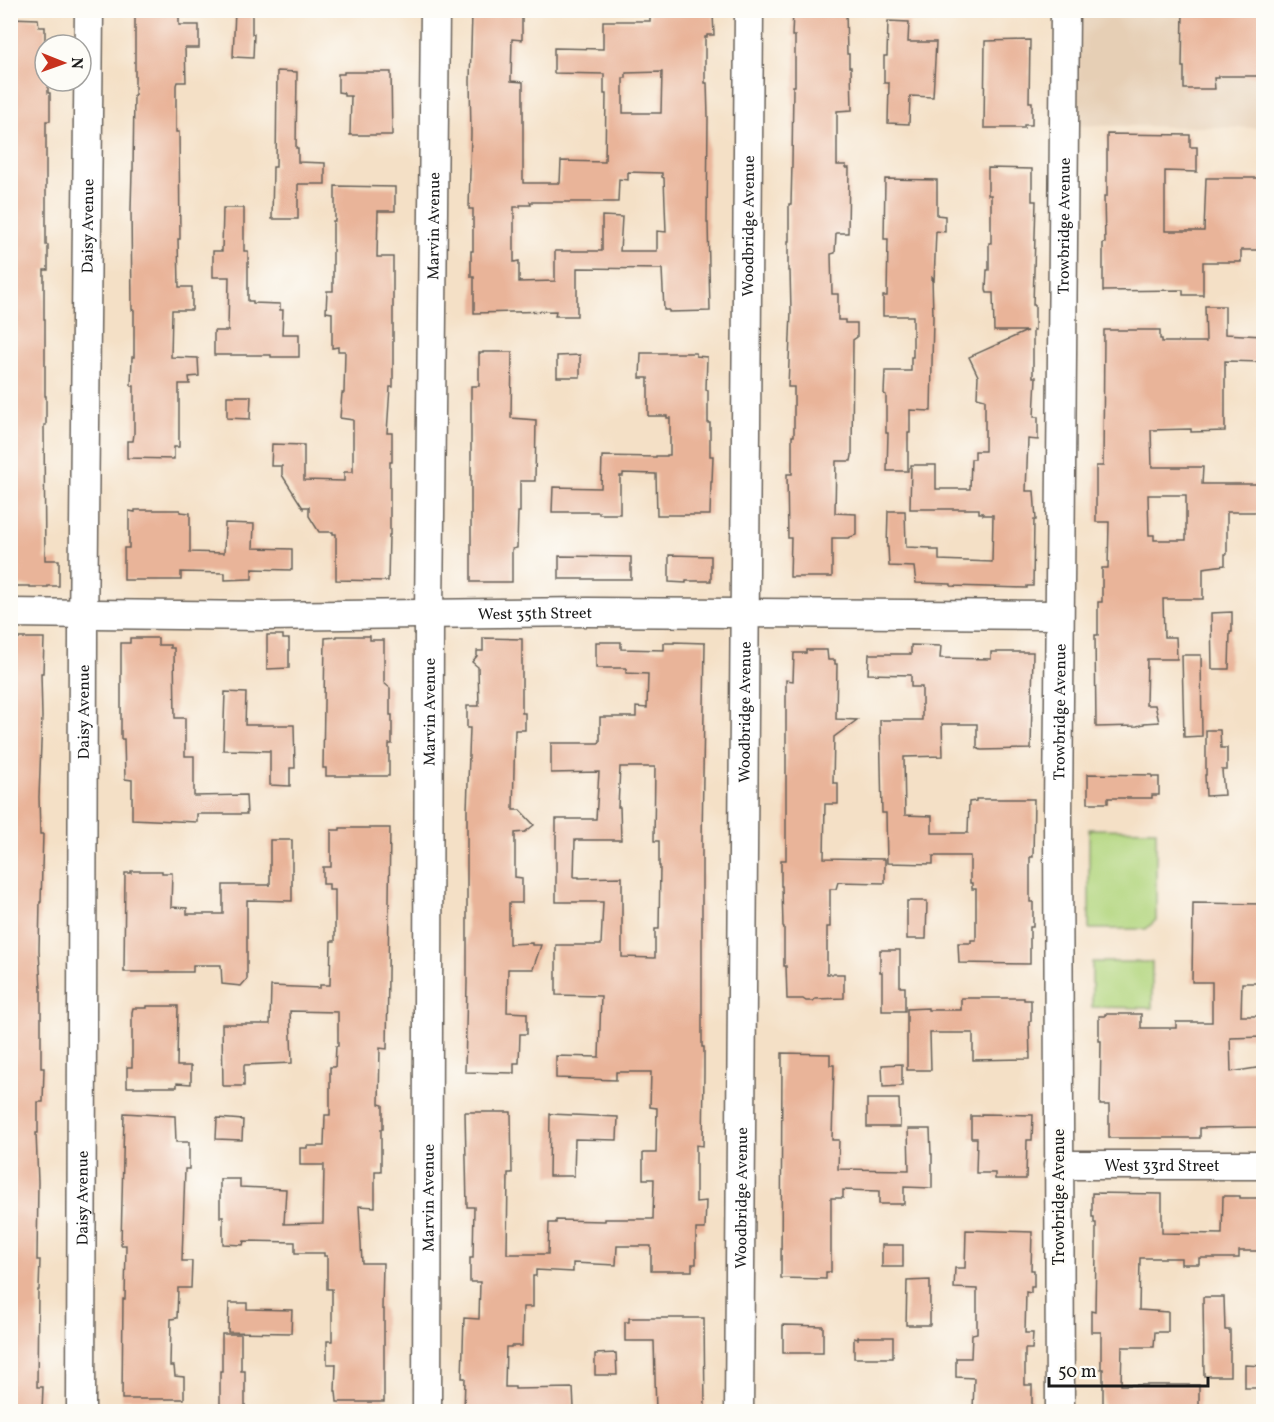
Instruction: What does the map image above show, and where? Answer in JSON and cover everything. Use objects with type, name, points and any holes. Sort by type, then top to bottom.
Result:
[{"type":"street","name":"Daisy Avenue","points":[[81,1412],[83,613],[89,10]]},
{"type":"street","name":"Marvin Avenue","points":[[427,1412],[429,615],[435,10]]},
{"type":"street","name":"Woodbridge Avenue","points":[[739,1412],[749,10]]},
{"type":"street","name":"Trowbridge Avenue","points":[[1059,1412],[1059,615],[1065,10]]},
{"type":"street","name":"West 35th Street","points":[[10,613],[267,616],[587,612],[1059,615]]},
{"type":"street","name":"West 33rd Street","points":[[1058,1165],[1263,1165]]},
{"type":"shaded area","points":[[1065,11],[1263,11],[1263,128],[1064,125]]},
{"type":"green space","points":[[1089,829],[1156,830],[1156,920],[1146,929],[1089,929]]},
{"type":"green space","points":[[1092,962],[1152,962],[1152,1008],[1092,1007]]},
{"type":"building","points":[[135,10],[179,10],[179,25],[199,25],[199,48],[185,48],[186,82],[177,82],[176,85],[176,132],[179,132],[179,287],[192,287],[192,310],[172,310],[171,357],[198,358],[199,376],[189,377],[190,384],[179,384],[179,447],[174,447],[174,459],[127,458],[127,441],[133,441],[134,434],[134,386],[131,386],[132,357],[134,357],[134,310],[132,310],[131,209]]},
{"type":"building","points":[[235,10],[252,10],[253,58],[233,57]]},
{"type":"building","points":[[793,10],[846,10],[847,54],[849,54],[849,67],[851,67],[852,110],[837,111],[837,165],[846,165],[846,168],[849,168],[848,233],[836,233],[835,253],[831,254],[832,294],[838,294],[838,320],[845,320],[845,323],[857,323],[857,337],[853,340],[852,456],[851,461],[836,461],[835,513],[856,514],[856,535],[848,538],[832,538],[832,577],[790,577],[791,538],[788,538],[787,474],[792,474],[794,387],[788,387],[791,311],[788,241],[789,204],[791,204],[793,86],[795,86]]},
{"type":"building","points":[[1183,10],[1263,10],[1263,76],[1219,76],[1219,78],[1214,78],[1215,89],[1184,89]]},
{"type":"building","points":[[481,12],[522,12],[522,40],[512,39],[511,81],[523,82],[523,183],[560,183],[561,161],[605,162],[606,94],[604,94],[604,74],[554,73],[554,48],[603,49],[603,21],[650,21],[650,13],[708,12],[708,14],[713,14],[714,35],[705,37],[710,311],[669,312],[669,310],[664,310],[662,269],[577,268],[577,316],[555,316],[556,311],[474,313],[474,277],[471,277],[473,209],[469,209],[470,81],[472,13],[481,14]],"holes":[[[662,72],[661,113],[623,113],[623,78],[626,78],[626,73]],[[628,172],[662,173],[664,178],[666,232],[657,231],[657,251],[620,251],[622,217],[602,216],[602,251],[555,251],[555,281],[519,282],[519,261],[514,262],[514,207],[531,205],[530,202],[618,202],[619,179],[628,180]]]},
{"type":"building","points":[[10,18],[38,19],[39,27],[45,27],[45,33],[33,33],[33,93],[50,93],[50,121],[46,121],[48,270],[44,270],[45,560],[59,560],[59,586],[10,586]]},
{"type":"building","points":[[888,21],[909,22],[908,42],[936,42],[933,97],[910,96],[909,124],[888,123],[889,83],[884,83],[884,56],[887,56]]},
{"type":"building","points":[[1030,40],[1029,102],[1032,102],[1032,125],[1024,125],[1024,128],[984,128],[985,41]]},
{"type":"building","points":[[277,71],[297,72],[296,148],[298,148],[298,162],[325,163],[325,184],[298,184],[298,219],[272,219],[273,167],[276,167]]},
{"type":"building","points":[[344,72],[391,72],[392,135],[350,135],[351,96],[344,96],[344,93],[338,92],[338,74],[344,74]]},
{"type":"building","points":[[1107,134],[1190,135],[1190,147],[1197,147],[1197,172],[1165,171],[1165,231],[1204,231],[1206,178],[1263,178],[1263,250],[1241,250],[1241,262],[1203,262],[1203,295],[1183,295],[1183,290],[1103,291]]},
{"type":"building","points":[[988,168],[1032,169],[1032,201],[1036,201],[1033,377],[1036,377],[1034,417],[1038,417],[1038,440],[1028,439],[1026,491],[1034,491],[1036,520],[1034,520],[1033,586],[1027,586],[1027,588],[916,583],[914,567],[889,566],[887,547],[888,511],[905,511],[906,547],[939,550],[939,560],[992,562],[993,515],[983,515],[979,513],[979,509],[910,509],[911,465],[936,465],[936,489],[970,489],[971,459],[975,459],[975,451],[985,451],[985,399],[977,397],[978,376],[969,357],[1027,331],[994,331],[993,293],[987,293],[986,289],[989,243],[991,243],[991,195],[988,195]]},
{"type":"building","points":[[885,179],[937,180],[937,215],[945,216],[945,232],[936,231],[934,282],[932,276],[931,411],[910,410],[908,471],[887,471],[885,371],[911,371],[913,316],[883,316],[883,296],[887,296],[888,239],[884,239]]},
{"type":"building","points":[[335,186],[395,187],[395,211],[378,211],[377,257],[393,257],[393,387],[390,387],[387,433],[392,433],[388,581],[336,580],[336,534],[319,532],[309,516],[309,507],[303,508],[282,475],[282,466],[271,466],[272,444],[304,445],[304,480],[344,481],[344,472],[353,472],[353,420],[340,418],[342,393],[344,393],[345,351],[338,351],[338,347],[332,348],[332,313],[326,312],[327,291],[333,291]]},
{"type":"building","points":[[223,208],[244,208],[244,251],[248,251],[248,301],[280,304],[280,310],[283,310],[282,334],[299,334],[299,357],[214,355],[214,331],[228,331],[229,277],[213,277],[213,251],[222,251]]},
{"type":"building","points":[[1205,306],[1225,306],[1225,334],[1263,336],[1263,362],[1225,361],[1225,431],[1151,430],[1152,467],[1203,467],[1202,484],[1263,484],[1263,512],[1227,512],[1225,565],[1203,568],[1203,599],[1163,599],[1164,637],[1176,637],[1177,659],[1147,659],[1146,705],[1155,705],[1159,722],[1137,726],[1096,727],[1095,635],[1098,635],[1098,602],[1102,602],[1102,568],[1108,568],[1109,522],[1096,522],[1096,466],[1103,466],[1104,330],[1160,330],[1162,342],[1206,342]],"holes":[[[1148,495],[1186,495],[1186,540],[1154,540],[1154,535],[1149,535]]]},
{"type":"building","points":[[512,352],[511,418],[536,420],[535,481],[520,481],[517,548],[512,549],[512,582],[471,582],[471,386],[479,386],[479,353]]},
{"type":"building","points":[[641,353],[696,353],[696,356],[707,357],[706,390],[708,390],[708,423],[710,423],[710,456],[713,456],[710,515],[657,515],[656,474],[623,473],[623,476],[620,476],[620,514],[552,512],[553,487],[601,488],[602,456],[670,455],[670,418],[648,416],[648,378],[640,378]]},
{"type":"building","points":[[580,355],[580,377],[557,377],[557,356]]},
{"type":"building","points":[[227,396],[251,396],[250,419],[227,418]]},
{"type":"building","points":[[135,510],[180,510],[180,512],[190,513],[190,552],[224,553],[225,523],[254,524],[253,548],[292,549],[292,570],[252,569],[252,579],[225,580],[225,573],[181,572],[181,580],[124,580],[124,548],[129,548],[129,511],[135,512]]},
{"type":"building","points":[[669,555],[711,556],[711,581],[669,582]]},
{"type":"building","points":[[559,556],[631,557],[631,579],[559,579]]},
{"type":"building","points":[[1232,612],[1229,669],[1212,669],[1211,613]]},
{"type":"building","points":[[267,635],[283,635],[283,639],[289,639],[289,668],[267,669]]},
{"type":"building","points":[[370,636],[370,640],[384,640],[384,683],[390,688],[390,715],[392,715],[389,776],[326,776],[326,768],[323,768],[325,638]]},
{"type":"building","points":[[10,638],[44,638],[43,673],[41,673],[39,797],[40,834],[43,834],[39,950],[41,1068],[44,1068],[43,1102],[38,1102],[38,1133],[36,1133],[37,1260],[40,1260],[37,1387],[43,1387],[42,1411],[34,1412],[10,1412]]},
{"type":"building","points":[[130,638],[158,638],[158,645],[170,645],[170,648],[174,648],[175,718],[185,718],[185,756],[194,756],[194,796],[246,795],[247,814],[197,814],[197,822],[132,819],[132,780],[125,779],[124,739],[121,739],[121,643],[130,643]]},
{"type":"building","points":[[483,638],[522,639],[522,713],[525,713],[525,730],[515,730],[513,810],[520,810],[534,825],[525,832],[515,833],[515,877],[522,878],[522,903],[509,903],[509,944],[541,945],[533,969],[508,969],[507,1012],[527,1013],[527,1034],[520,1034],[519,1063],[514,1063],[514,1073],[465,1072],[467,810],[470,728],[467,728],[467,706],[479,706],[478,667],[472,662],[477,656],[477,651],[483,651]]},
{"type":"building","points":[[596,642],[621,642],[621,649],[664,650],[664,643],[705,643],[702,840],[703,1146],[696,1145],[696,1202],[706,1201],[705,1229],[696,1229],[696,1264],[692,1264],[692,1271],[651,1271],[651,1246],[617,1246],[616,1265],[573,1263],[573,1272],[536,1270],[536,1276],[533,1276],[533,1307],[523,1307],[522,1346],[506,1347],[505,1387],[515,1387],[515,1389],[573,1388],[574,1408],[529,1409],[529,1412],[464,1411],[465,1378],[462,1378],[464,1318],[479,1319],[480,1282],[470,1282],[474,1207],[467,1207],[465,1112],[511,1112],[512,1173],[508,1173],[507,1254],[548,1254],[549,1223],[556,1223],[556,1220],[653,1219],[654,1179],[643,1179],[643,1153],[656,1153],[657,1108],[650,1107],[651,1072],[616,1072],[616,1080],[556,1078],[556,1056],[599,1057],[601,996],[556,995],[556,945],[601,945],[603,902],[556,902],[556,819],[596,819],[599,772],[551,773],[551,743],[598,743],[600,742],[600,717],[636,717],[636,707],[647,708],[648,674],[626,673],[626,668],[596,668]],"holes":[[[620,767],[655,767],[654,841],[659,841],[660,866],[659,929],[655,929],[655,958],[622,957],[622,877],[574,877],[575,840],[621,840],[620,807],[618,807]]]},
{"type":"building","points":[[911,645],[941,646],[940,658],[991,659],[991,652],[1033,652],[1031,749],[981,750],[977,748],[977,724],[942,724],[943,756],[904,757],[905,815],[932,816],[932,833],[968,833],[969,802],[976,801],[976,799],[1034,799],[1033,857],[1030,857],[1030,902],[1033,902],[1033,927],[1030,927],[1030,964],[959,963],[958,943],[971,943],[971,940],[976,940],[976,889],[972,889],[972,883],[970,883],[970,856],[933,856],[933,864],[887,863],[886,813],[882,813],[880,720],[922,720],[922,687],[911,687],[911,675],[868,674],[869,654],[911,654]]},
{"type":"building","points":[[806,650],[827,650],[828,660],[835,660],[837,664],[836,719],[857,720],[834,737],[833,783],[838,783],[838,804],[825,804],[824,858],[885,859],[885,883],[838,882],[836,889],[830,889],[827,974],[844,974],[844,998],[813,1001],[787,999],[781,886],[781,860],[786,860],[786,680],[793,681],[794,653],[806,653]]},
{"type":"building","points":[[1182,655],[1201,655],[1202,736],[1184,737]]},
{"type":"building","points":[[225,692],[246,693],[245,725],[294,725],[295,768],[290,768],[290,786],[270,785],[270,751],[223,750]]},
{"type":"building","points":[[1206,730],[1220,730],[1221,748],[1227,748],[1227,770],[1222,770],[1224,795],[1206,796]]},
{"type":"building","points":[[1088,774],[1159,777],[1159,795],[1152,795],[1152,798],[1108,798],[1108,803],[1088,803]]},
{"type":"building","points":[[340,828],[390,828],[387,1049],[380,1048],[379,1104],[383,1105],[381,1171],[375,1171],[375,1207],[359,1206],[362,1263],[383,1263],[384,1402],[337,1402],[336,1364],[327,1364],[327,1341],[332,1341],[332,1289],[327,1289],[327,1256],[324,1256],[324,1253],[295,1253],[295,1242],[244,1241],[243,1245],[223,1244],[223,1217],[220,1217],[220,1179],[240,1179],[240,1187],[286,1189],[284,1224],[323,1223],[324,1165],[300,1165],[300,1148],[324,1146],[325,1115],[330,1115],[330,1067],[335,1067],[336,1046],[338,1046],[338,1012],[290,1011],[292,1063],[244,1065],[244,1086],[223,1086],[222,1024],[270,1024],[271,986],[320,988],[320,985],[330,985],[331,941],[335,941],[335,890],[329,890],[329,884],[323,884],[323,867],[331,867],[331,830],[340,830]]},
{"type":"building","points":[[270,840],[292,840],[292,901],[247,900],[247,979],[241,986],[222,984],[221,965],[193,965],[193,972],[124,972],[125,873],[162,871],[162,873],[172,873],[171,907],[187,908],[187,914],[223,914],[223,885],[270,885]]},
{"type":"building","points":[[907,901],[927,901],[926,939],[907,939]]},
{"type":"building","points":[[1193,903],[1263,904],[1263,983],[1242,983],[1241,1016],[1263,1016],[1263,1037],[1230,1038],[1231,1072],[1263,1067],[1263,1127],[1200,1128],[1200,1138],[1109,1138],[1109,1105],[1100,1105],[1099,1016],[1141,1014],[1141,1028],[1176,1028],[1176,1022],[1212,1022],[1212,982],[1192,982]]},
{"type":"building","points":[[880,950],[900,950],[900,987],[905,987],[905,1011],[882,1011]]},
{"type":"building","points":[[961,998],[1031,1000],[1030,1059],[973,1060],[973,1033],[930,1033],[931,1070],[907,1070],[907,1009],[961,1010]]},
{"type":"building","points":[[147,1006],[178,1006],[177,1066],[191,1066],[191,1084],[177,1083],[177,1087],[127,1087],[127,1067],[132,1067],[132,1012],[133,1008],[147,1008]]},
{"type":"building","points":[[782,1053],[830,1054],[830,1065],[834,1065],[832,1140],[839,1140],[838,1169],[909,1170],[908,1129],[930,1129],[932,1188],[904,1187],[904,1204],[879,1204],[879,1191],[843,1190],[843,1198],[831,1198],[831,1272],[826,1272],[826,1279],[781,1278]]},
{"type":"building","points":[[902,1064],[902,1086],[883,1087],[882,1065]]},
{"type":"building","points":[[867,1099],[899,1099],[900,1127],[867,1127]]},
{"type":"building","points":[[124,1113],[175,1116],[176,1142],[189,1142],[189,1169],[185,1169],[182,1261],[192,1261],[191,1288],[178,1288],[177,1318],[171,1319],[170,1366],[174,1366],[175,1376],[184,1377],[184,1399],[122,1399],[126,1245],[121,1245]]},
{"type":"building","points":[[550,1114],[618,1117],[617,1140],[575,1139],[574,1176],[549,1176]]},
{"type":"building","points":[[981,1114],[1033,1115],[1032,1140],[1027,1140],[1026,1179],[995,1179],[995,1173],[976,1173],[977,1138],[971,1138],[971,1116],[981,1116]]},
{"type":"building","points":[[217,1118],[243,1120],[242,1140],[216,1139]]},
{"type":"building","points":[[1092,1193],[1162,1194],[1162,1233],[1222,1234],[1223,1196],[1263,1198],[1263,1251],[1239,1251],[1239,1258],[1199,1258],[1199,1264],[1181,1264],[1181,1258],[1140,1258],[1139,1310],[1168,1312],[1168,1332],[1155,1332],[1154,1347],[1122,1347],[1121,1385],[1199,1385],[1199,1412],[1103,1412],[1101,1332],[1091,1332],[1091,1311],[1095,1312],[1096,1251],[1096,1223],[1092,1217]]},
{"type":"building","points":[[966,1230],[1032,1232],[1031,1270],[1034,1270],[1034,1287],[1031,1287],[1031,1293],[1026,1292],[1025,1333],[1033,1333],[1032,1349],[1025,1349],[1025,1385],[1032,1385],[1032,1412],[973,1412],[974,1378],[956,1377],[956,1358],[971,1358],[972,1334],[977,1333],[977,1289],[954,1288],[955,1268],[965,1268]]},
{"type":"building","points":[[882,1245],[903,1245],[903,1267],[882,1267]]},
{"type":"building","points":[[930,1280],[930,1325],[906,1325],[907,1281]]},
{"type":"building","points":[[1203,1297],[1224,1297],[1225,1330],[1230,1330],[1230,1376],[1204,1376]]},
{"type":"building","points":[[229,1303],[247,1303],[247,1309],[292,1310],[291,1333],[228,1332]]},
{"type":"building","points":[[629,1318],[704,1318],[705,1412],[656,1412],[654,1341],[625,1341],[625,1322],[629,1322]]},
{"type":"building","points":[[783,1325],[823,1326],[823,1353],[783,1353]]},
{"type":"building","points":[[222,1334],[241,1334],[241,1371],[245,1371],[245,1408],[220,1408]]},
{"type":"building","points":[[858,1337],[893,1337],[893,1358],[854,1358],[854,1338],[858,1339]]},
{"type":"building","points":[[616,1353],[617,1375],[595,1375],[595,1354]]},
{"type":"building","points":[[1245,1365],[1263,1366],[1263,1388],[1245,1388]]}]
